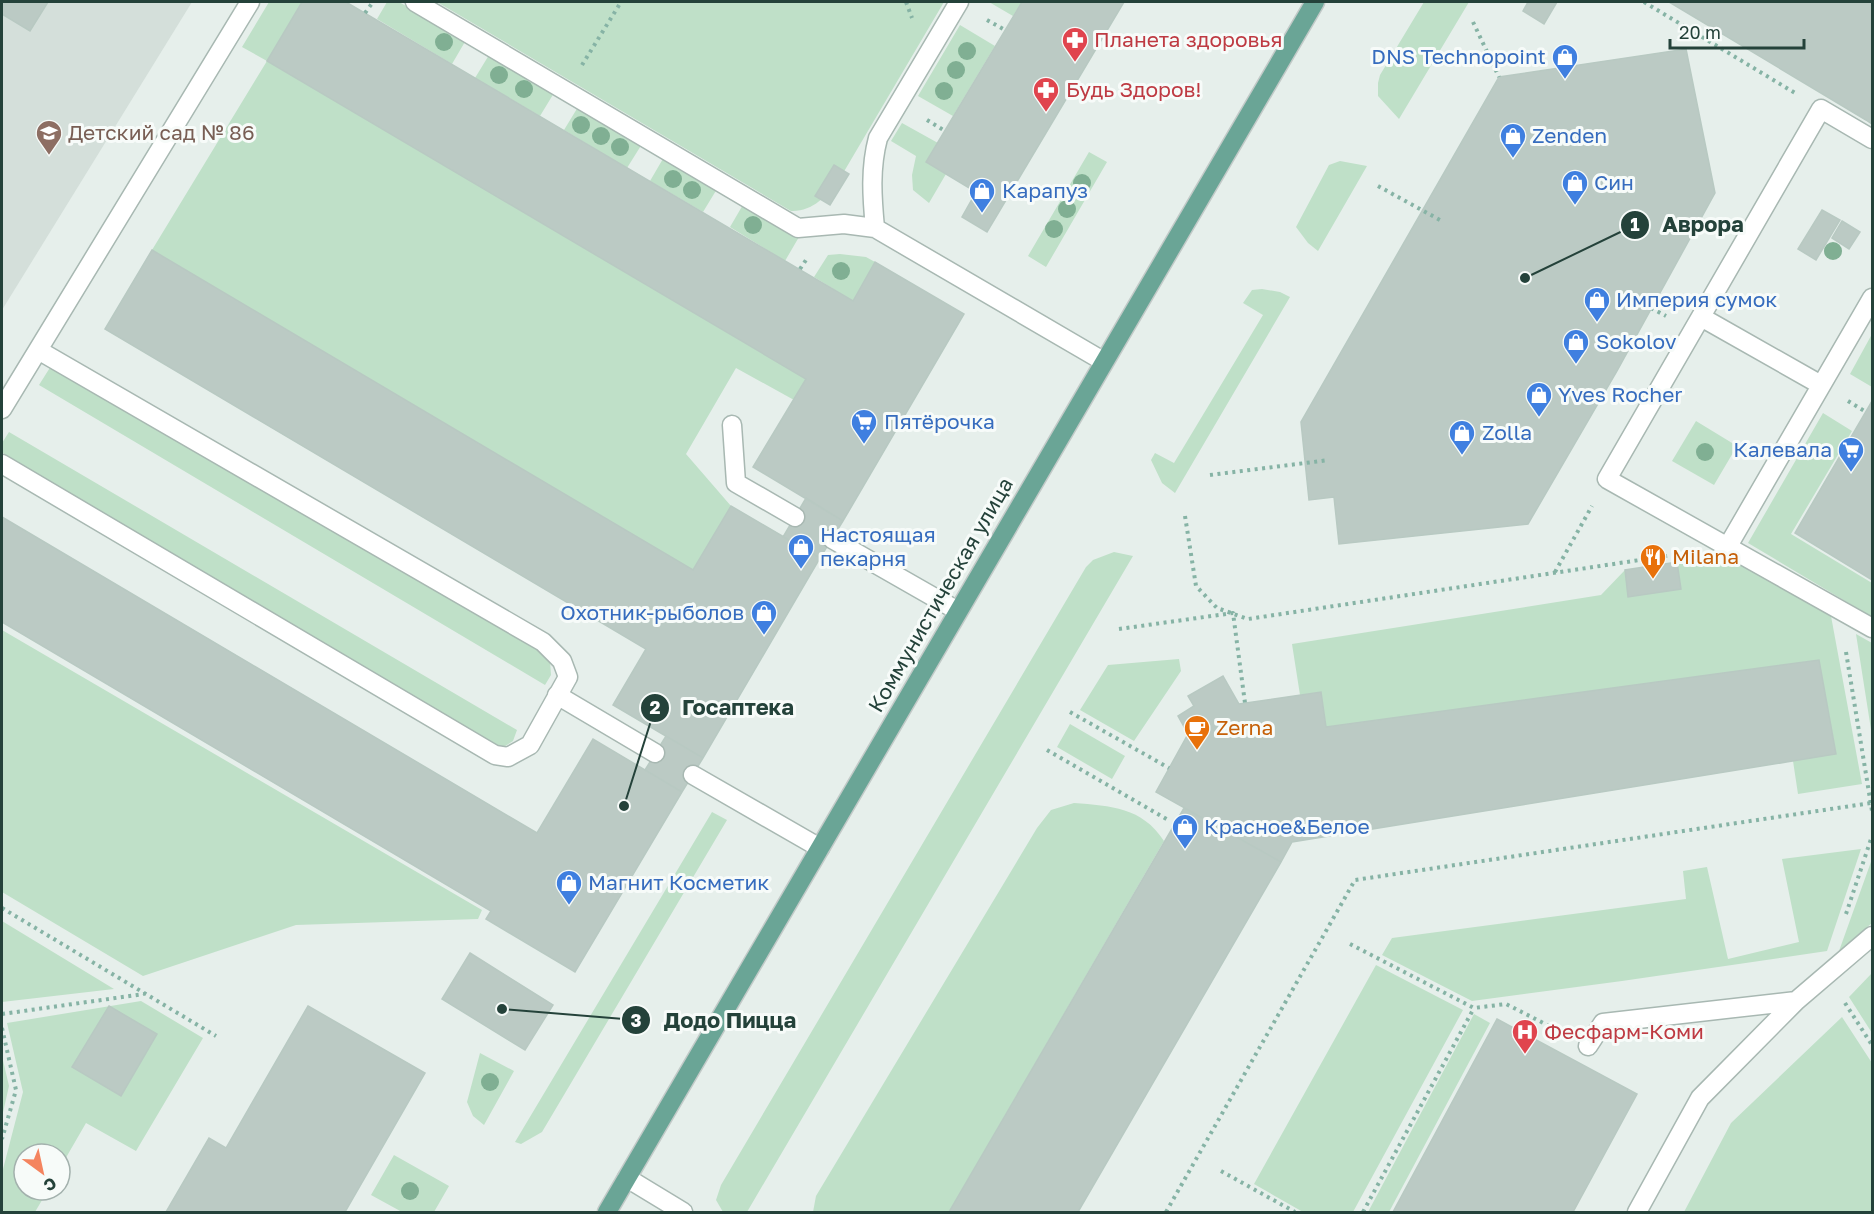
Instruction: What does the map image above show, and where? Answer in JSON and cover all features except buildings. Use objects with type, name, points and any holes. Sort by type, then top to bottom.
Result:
[{"type":"main road","name":"Коммунистическая улица","points":[[607,1212],[1315,2]]},
{"type":"lane","points":[[2,409],[250,2]]},
{"type":"lane","points":[[415,2],[798,228],[844,224],[875,228],[1103,361]]},
{"type":"lane","points":[[875,228],[872,176],[873,158],[878,138],[959,2]]},
{"type":"lane","points":[[1872,139],[1821,109],[1607,479],[1872,628]]},
{"type":"lane","points":[[1728,546],[1872,298]]},
{"type":"lane","points":[[1701,317],[1821,385]]},
{"type":"lane","points":[[2,464],[495,754],[508,758],[530,745],[568,677],[562,661],[543,642],[38,350]]},
{"type":"lane","points":[[732,425],[736,483],[795,517]]},
{"type":"lane","points":[[832,539],[958,611]]},
{"type":"lane","points":[[557,695],[655,753]]},
{"type":"lane","points":[[693,775],[820,848]]},
{"type":"lane","points":[[1637,1212],[1700,1098],[1796,1001],[1872,936]]},
{"type":"lane","points":[[1588,1046],[1603,1023],[1796,1001]]},
{"type":"lane","points":[[627,1179],[683,1212]]},
{"type":"path","points":[[365,13],[373,2]]},
{"type":"path","points":[[565,91],[621,2]]},
{"type":"path","points":[[1644,2],[1821,109]]},
{"type":"path","points":[[1473,22],[1499,77]]},
{"type":"path","points":[[1378,186],[1440,220]]},
{"type":"path","points":[[1210,475],[1329,460]]},
{"type":"path","points":[[1555,572],[1607,479]]},
{"type":"path","points":[[1185,516],[1196,586],[1217,608],[1248,619],[1728,546]]},
{"type":"path","points":[[1838,609],[1872,811]]},
{"type":"path","points":[[1119,629],[1233,613]]},
{"type":"path","points":[[1233,613],[1245,703]]},
{"type":"path","points":[[1070,712],[1169,768]]},
{"type":"path","points":[[1047,750],[1168,820]]},
{"type":"path","points":[[1166,1212],[1355,880],[1871,803]]},
{"type":"path","points":[[1844,921],[1872,836]]},
{"type":"path","points":[[2,908],[216,1035]]},
{"type":"path","points":[[1350,944],[1474,1008],[1506,1004],[1588,1046]]},
{"type":"path","points":[[1826,975],[1872,1045]]},
{"type":"path","points":[[2,1014],[144,994]]},
{"type":"path","points":[[1363,1212],[1474,1008]]},
{"type":"path","points":[[2,1028],[16,1090],[2,1138]]},
{"type":"path","points":[[1221,1171],[1295,1212]]},
{"type":"shaded area","name":"Детский сад № 86","points":[[2,2],[192,2],[2,310]]},
{"type":"green space","points":[[269,2],[302,2],[267,61],[242,47]]},
{"type":"green space","points":[[387,2],[399,2],[466,40],[452,64],[377,19]]},
{"type":"green space","points":[[437,2],[944,2],[839,180],[824,197],[812,206],[799,211],[791,211]]},
{"type":"green space","points":[[989,2],[1022,2],[1013,16]]},
{"type":"green space","points":[[1424,2],[1469,2],[1399,119],[1378,96],[1378,83],[1380,75]]},
{"type":"green space","points":[[960,25],[995,46],[953,116],[918,96]]},
{"type":"green space","points":[[489,55],[554,93],[540,116],[475,78]]},
{"type":"green space","points":[[267,61],[806,379],[794,400],[736,368],[686,454],[731,506],[693,570],[152,250]]},
{"type":"green space","points":[[578,107],[642,144],[627,168],[564,130]]},
{"type":"green space","points":[[902,123],[938,143],[926,162],[946,174],[929,203],[913,190],[912,175],[916,156],[891,141]]},
{"type":"green space","points":[[1089,152],[1107,162],[1046,267],[1028,256]]},
{"type":"green space","points":[[664,157],[717,189],[703,212],[650,181]]},
{"type":"green space","points":[[1340,161],[1367,166],[1318,251],[1308,243],[1296,227],[1329,165]]},
{"type":"green space","points":[[744,203],[799,237],[785,261],[730,227]]},
{"type":"green space","points":[[828,255],[866,257],[875,262],[853,301],[814,277]]},
{"type":"green space","points":[[1252,290],[1280,292],[1290,297],[1175,493],[1162,483],[1151,460],[1155,453],[1174,463],[1263,315],[1243,303]]},
{"type":"green space","points":[[1872,334],[1872,387],[1850,374]]},
{"type":"green space","points":[[51,366],[538,648],[550,661],[551,675],[545,685],[39,385]]},
{"type":"green space","points":[[1823,413],[1852,431],[1791,534],[1872,583],[1872,617],[1748,543]]},
{"type":"green space","points":[[1696,421],[1737,446],[1714,485],[1672,461]]},
{"type":"green space","points":[[9,432],[517,730],[513,741],[502,748],[480,740],[10,458],[2,452],[2,443]]},
{"type":"green space","points":[[1114,552],[1133,556],[747,1212],[723,1212],[716,1200],[721,1185],[1086,567],[1093,560]]},
{"type":"green space","points":[[1727,555],[1831,616],[1862,784],[1798,794],[1793,761],[1836,753],[1819,660],[1326,727],[1321,692],[1300,695],[1292,644],[1601,595],[1625,570],[1628,597],[1680,589],[1677,562]]},
{"type":"green space","points":[[2,630],[482,910],[478,919],[296,925],[143,976],[2,892]]},
{"type":"green space","points":[[1856,634],[1872,643],[1872,736]]},
{"type":"green space","points":[[1179,659],[1181,671],[1134,741],[1080,710],[1108,665]]},
{"type":"green space","points":[[1070,724],[1125,756],[1112,779],[1057,747]]},
{"type":"green space","points":[[1074,803],[1125,810],[1146,821],[1164,841],[949,1212],[813,1212],[816,1196],[1037,828],[1051,810]]},
{"type":"green space","points":[[712,812],[727,820],[542,1132],[521,1144],[515,1142]]},
{"type":"green space","points":[[1861,849],[1827,951],[1472,1001],[1382,955],[1392,938],[1686,899],[1683,871],[1707,867],[1728,959],[1799,942],[1782,859]]},
{"type":"green space","points":[[1872,859],[1872,923],[1839,951]]},
{"type":"green space","points":[[2,921],[114,989],[2,1002]]},
{"type":"green space","points":[[1376,965],[1463,1010],[1353,1212],[1303,1212],[1254,1184]]},
{"type":"green space","points":[[1872,973],[1872,1033],[1849,997]]},
{"type":"green space","points":[[141,1001],[203,1038],[136,1151],[86,1123],[72,1147],[72,1142],[12,1142],[12,1202],[41,1202],[35,1212],[2,1212],[2,1173],[23,1092],[7,1023]]},
{"type":"green space","points":[[1474,1014],[1490,1023],[1389,1212],[1368,1212]]},
{"type":"green space","points":[[1842,1017],[1872,1063],[1872,1212],[1684,1212],[1731,1123]]},
{"type":"green space","points":[[480,1053],[514,1071],[484,1125],[473,1116],[467,1102]]},
{"type":"green space","points":[[2,1056],[9,1086],[2,1117]]},
{"type":"green space","points":[[394,1155],[449,1186],[434,1212],[402,1212],[371,1195]]},
{"type":"place","name":"Планета здоровья","points":[[1075,63]]},
{"type":"place","name":"DNS Technopoint","points":[[1565,80]]},
{"type":"place","name":"Будь Здоров!","points":[[1046,113]]},
{"type":"place","name":"Детский сад № 86","points":[[49,156]]},
{"type":"place","name":"Zenden","points":[[1513,159]]},
{"type":"place","name":"Син","points":[[1575,206]]},
{"type":"place","name":"Карапуз","points":[[982,214]]},
{"type":"place","name":"Аврора","points":[[1525,278]]},
{"type":"place","name":"Империя сумок","points":[[1597,323]]},
{"type":"place","name":"Sokolov","points":[[1576,365]]},
{"type":"place","name":"Yves Rocher","points":[[1539,418]]},
{"type":"place","name":"Пятёрочка","points":[[864,445]]},
{"type":"place","name":"Zolla","points":[[1462,456]]},
{"type":"place","name":"Калевала","points":[[1851,473]]},
{"type":"place","name":"Настоящая пекарня","points":[[801,570]]},
{"type":"place","name":"Milana","points":[[1653,580]]},
{"type":"place","name":"Охотник-рыболов","points":[[764,636]]},
{"type":"place","name":"Zerna","points":[[1197,751]]},
{"type":"place","name":"Госаптека","points":[[624,806]]},
{"type":"place","name":"Красное&Белое","points":[[1185,850]]},
{"type":"place","name":"Магнит Косметик","points":[[569,906]]},
{"type":"place","name":"Додо Пицца","points":[[502,1009]]},
{"type":"place","name":"Фесфарм-Коми","points":[[1525,1055]]}]
